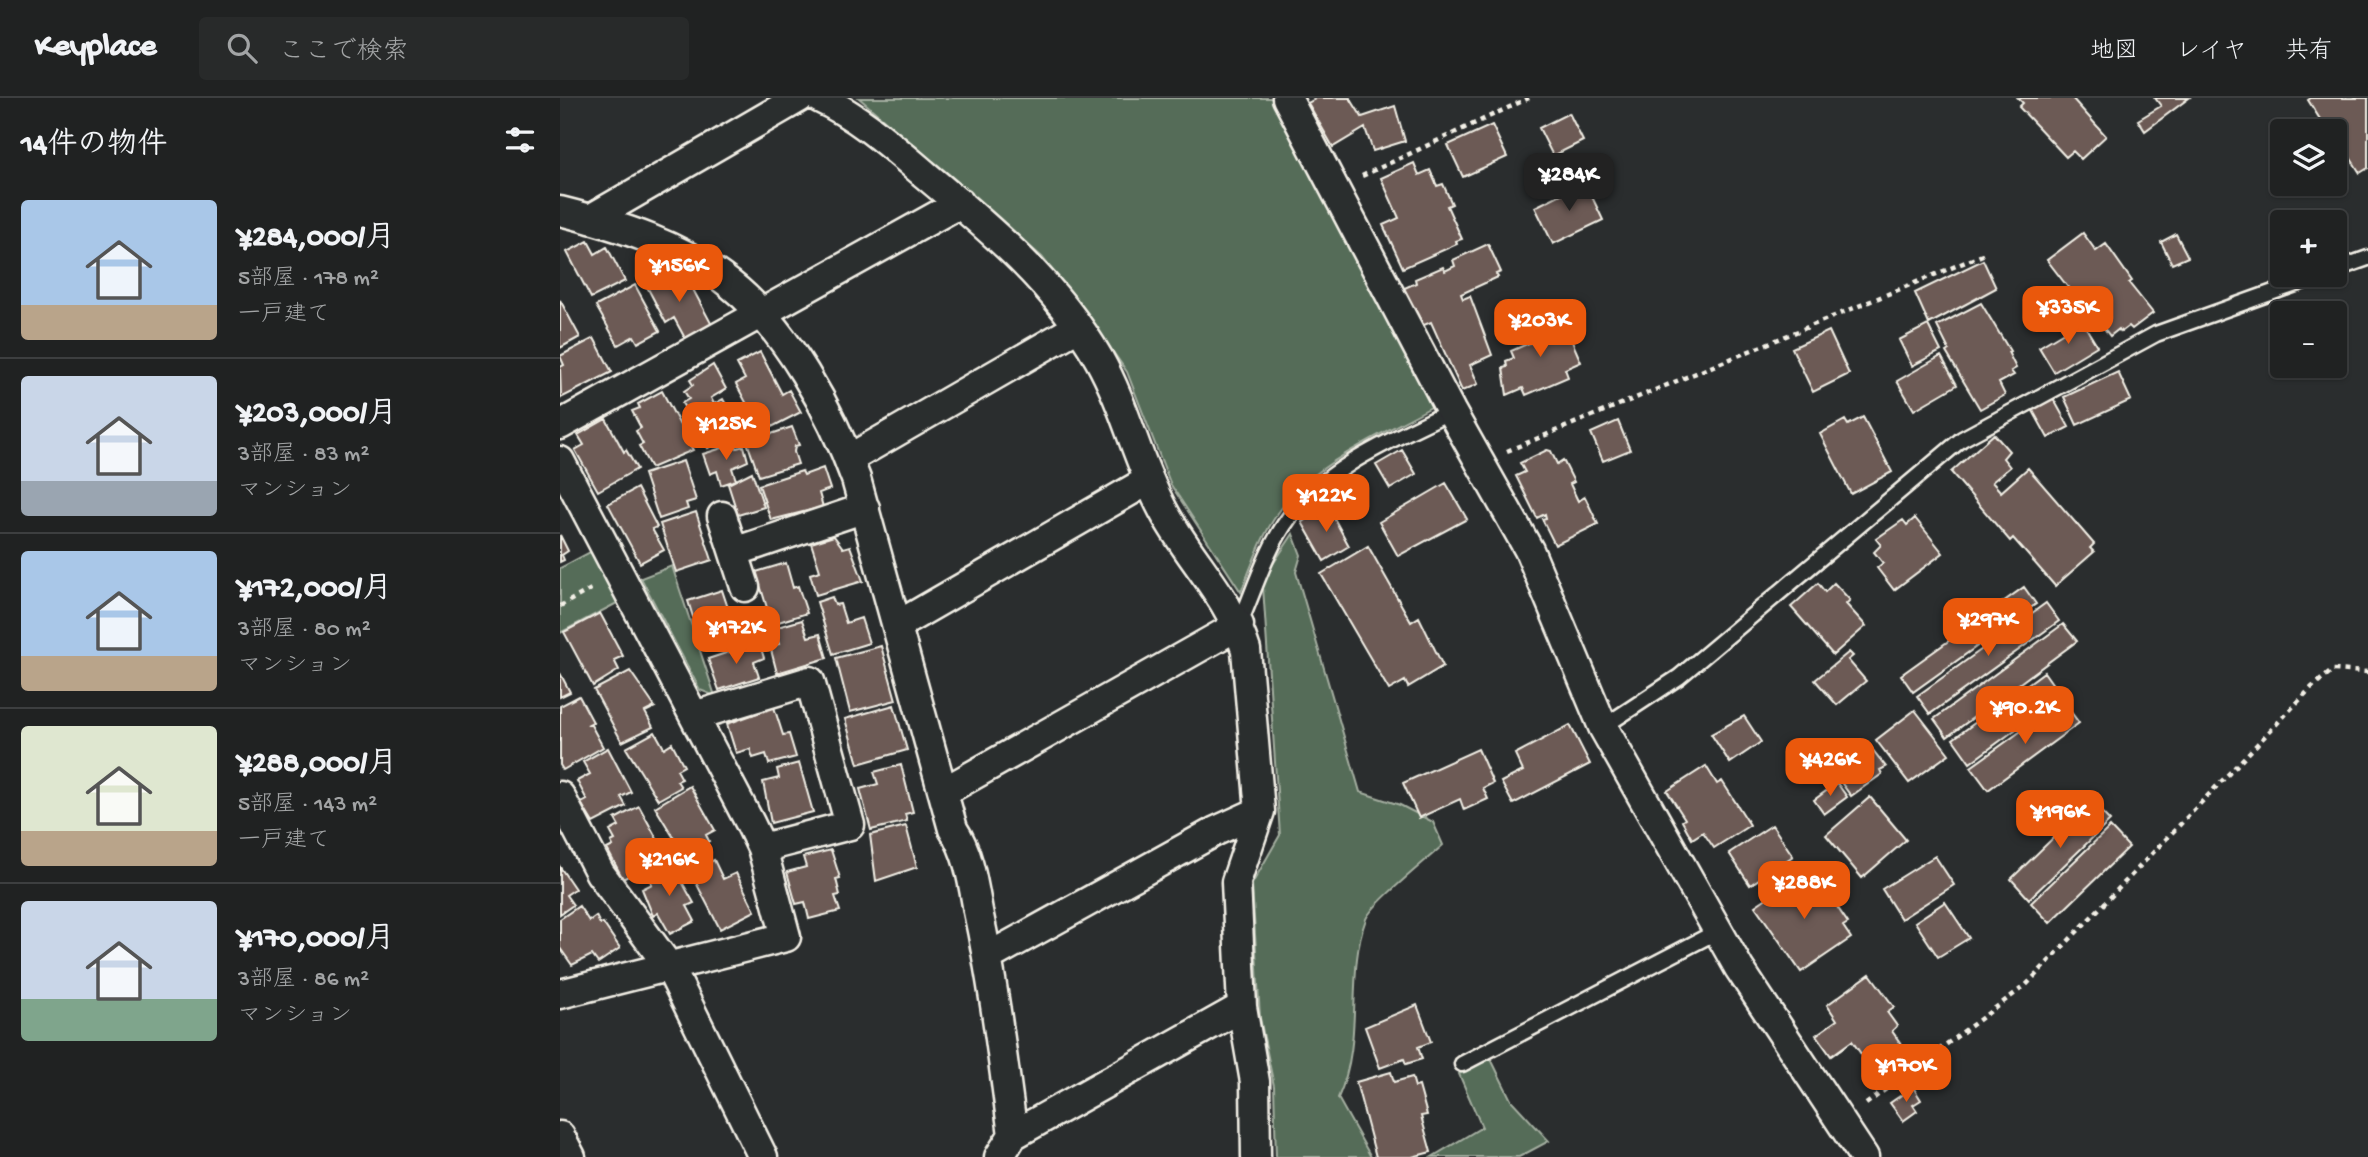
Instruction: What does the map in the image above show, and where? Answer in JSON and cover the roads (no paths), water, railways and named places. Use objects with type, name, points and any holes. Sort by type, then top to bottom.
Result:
[{"type":"street","points":[[590,219],[800,98]]},
{"type":"street","points":[[819,98],[861,121],[960,203],[1024,261],[1078,327],[1099,359],[1126,414],[1149,480],[1164,512],[1238,625],[1246,650],[1260,811],[1236,882],[1242,1007],[1255,1082],[1256,1157]]},
{"type":"street","points":[[1287,98],[1451,411],[1529,550],[1603,727],[1718,931],[1864,1157]]},
{"type":"street","points":[[560,425],[761,316],[960,203]]},
{"type":"street","points":[[560,211],[660,242],[691,258],[731,285],[761,316],[804,373],[849,459],[945,791],[953,829],[963,844],[988,957],[1002,1152],[1242,1007]]},
{"type":"street","points":[[849,459],[1078,327]]},
{"type":"street","points":[[560,461],[762,848],[786,937],[560,994]]},
{"type":"street","points":[[898,625],[1149,480]]},
{"type":"street","points":[[734,552],[865,508]]},
{"type":"street","points":[[722,516],[745,587]]},
{"type":"street","points":[[945,791],[1238,625]]},
{"type":"street","points":[[694,716],[810,681],[850,825],[762,848]]},
{"type":"street","points":[[560,796],[600,873],[670,968],[763,1157]]},
{"type":"street","points":[[988,957],[1216,831],[1260,811]]},
{"type":"street","points":[[560,1136],[571,1157]]},
{"type":"lane","points":[[2347,265],[2368,258]]},
{"type":"lane","points":[[1603,727],[1679,677],[1962,439],[2156,334],[2287,287]]},
{"type":"lane","points":[[1238,625],[1269,552],[1289,518],[1310,494],[1339,470],[1451,411]]},
{"type":"lane","points":[[1462,1064],[1718,931]]}]
